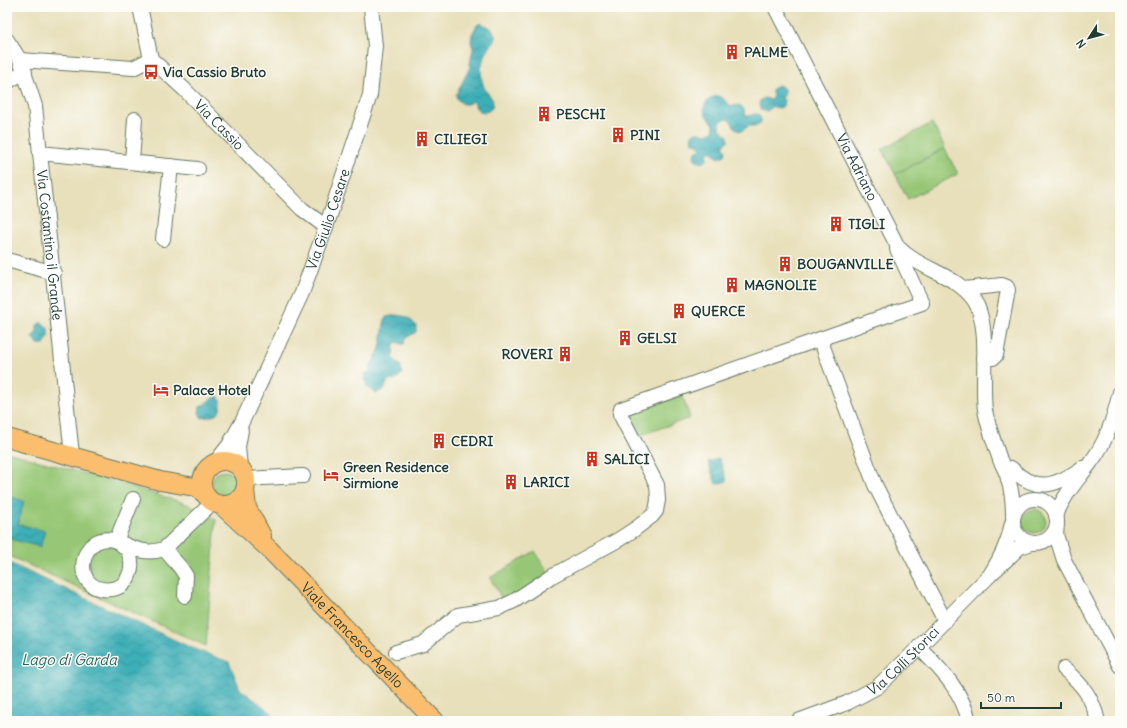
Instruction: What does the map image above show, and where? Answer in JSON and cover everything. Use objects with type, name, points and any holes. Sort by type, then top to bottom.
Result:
[{"type":"main road","name":"Viale Francesco Agello","points":[[7,438],[72,455],[160,481],[195,487],[213,500],[269,549],[435,721]]},
{"type":"main road","points":[[219,462],[230,462],[244,479],[242,495],[235,502],[226,505],[213,500],[202,482],[210,467],[219,462]]},
{"type":"main road","name":"Viale Francesco Agello","points":[[160,481],[184,476],[210,467]]},
{"type":"main road","name":"Viale Francesco Agello","points":[[244,479],[247,508],[269,549]]},
{"type":"street","points":[[7,82],[22,66],[133,68],[150,59],[140,7]]},
{"type":"street","name":"Via Giulio Cesare","points":[[210,467],[229,445],[242,422],[302,293],[326,227],[370,95],[375,46],[371,7]]},
{"type":"street","name":"Via Adriano","points":[[776,7],[891,236],[898,246],[912,260],[949,278],[964,289],[974,300],[982,320],[986,411],[993,437],[1008,479],[1013,503],[1013,519]]},
{"type":"street","name":"Via Costantino il Grande","points":[[7,40],[22,66],[35,106],[54,273],[72,455]]},
{"type":"street","name":"Via Cassio","points":[[150,59],[184,89],[302,209],[326,227]]},
{"type":"street","points":[[132,162],[135,119]]},
{"type":"street","points":[[40,153],[198,169]]},
{"type":"street","points":[[163,239],[171,166]]},
{"type":"street","points":[[396,652],[423,644],[458,615],[506,606],[550,577],[624,536],[652,516],[656,511],[658,500],[656,485],[620,414],[621,409],[922,303],[891,236]]},
{"type":"street","points":[[7,260],[54,273]]},
{"type":"street","points":[[964,289],[1002,285],[1007,287],[1009,292],[996,355],[993,358],[984,358]]},
{"type":"street","points":[[820,339],[875,485],[945,621]]},
{"type":"street","name":"Via Colli Storici","points":[[798,721],[847,703],[877,687],[892,674],[990,575],[1020,547],[1045,541],[1051,536],[1055,530],[1060,504],[1085,471],[1115,426],[1120,392]]},
{"type":"street","name":"Via Giulio Cesare","points":[[242,422],[238,447],[244,479]]},
{"type":"street","name":"Via Adriano","points":[[993,437],[1022,484],[1039,499]]},
{"type":"street","points":[[1011,468],[1029,483],[1043,485],[1072,475],[1094,458]]},
{"type":"street","name":"Via Colli Storici","points":[[990,575],[1004,552],[1009,538],[1015,510],[1025,501],[1046,498],[1057,493],[1085,471]]},
{"type":"street","points":[[244,479],[303,476]]},
{"type":"street","points":[[133,499],[117,542],[137,550],[154,552],[164,549],[213,500]]},
{"type":"street","points":[[1039,499],[1050,505],[1056,520],[1056,536],[1064,560],[1120,666]]},
{"type":"street","points":[[1013,519],[1014,530],[1024,541],[1053,549],[1064,560]]},
{"type":"street","points":[[164,549],[186,576],[185,596]]},
{"type":"street","points":[[919,647],[948,679],[958,693],[969,721]]},
{"type":"street","points":[[1064,670],[1077,680],[1087,693],[1095,708],[1098,721]]},
{"type":"green space","points":[[932,123],[945,148],[895,174],[882,149]]},
{"type":"green space","points":[[945,149],[958,174],[908,199],[895,174]]},
{"type":"green space","points":[[682,395],[690,418],[638,436],[630,413]]},
{"type":"green space","points":[[7,452],[119,483],[187,504],[216,520],[206,646],[7,555]]},
{"type":"green space","points":[[224,471],[233,474],[236,483],[233,492],[224,495],[215,492],[212,483],[215,474]]},
{"type":"green space","points":[[1034,509],[1043,512],[1046,521],[1043,530],[1034,533],[1025,530],[1022,521],[1025,512]]},
{"type":"green space","points":[[535,551],[550,575],[504,602],[490,578]]},
{"type":"water","points":[[481,23],[492,29],[496,37],[486,52],[482,62],[482,82],[493,101],[492,108],[484,112],[476,108],[474,101],[463,104],[457,99],[456,95],[469,69],[473,48],[471,42],[472,34],[477,25]]},
{"type":"water","points":[[778,85],[784,90],[782,98],[784,100],[783,106],[778,109],[772,106],[767,111],[761,110],[759,105],[760,100],[765,98],[771,100],[773,96],[772,89]]},
{"type":"water","points":[[717,96],[723,98],[730,105],[738,105],[744,109],[746,116],[755,114],[758,115],[761,119],[760,124],[757,126],[749,126],[739,131],[735,128],[731,121],[725,119],[720,123],[720,128],[728,136],[728,140],[723,145],[726,150],[725,155],[719,158],[712,151],[707,153],[707,160],[700,162],[694,156],[696,152],[701,149],[699,145],[693,142],[692,136],[696,132],[707,134],[713,131],[714,125],[705,114],[704,107],[710,99]]},
{"type":"water","points":[[397,315],[407,317],[416,325],[416,332],[406,338],[404,344],[397,342],[394,344],[393,357],[401,366],[402,374],[395,380],[389,380],[385,389],[377,393],[367,386],[365,374],[370,371],[371,365],[379,350],[386,317]]},
{"type":"water","points":[[42,322],[48,328],[48,338],[44,344],[38,344],[32,338],[37,331],[37,325]]},
{"type":"water","points":[[218,396],[221,405],[218,414],[202,418],[199,413],[200,407]]},
{"type":"water","points":[[719,458],[727,481],[716,484],[708,462]]},
{"type":"water","points":[[11,497],[24,501],[18,524],[45,531],[40,547],[7,538],[7,513]]},
{"type":"water","name":"Lago di Garda","points":[[7,562],[194,649],[229,662],[240,689],[272,713],[269,721],[7,721]]},
{"type":"place","name":"PALME","points":[[732,52]]},
{"type":"place","name":"Via Cassio Bruto","points":[[151,72]]},
{"type":"place","name":"PESCHI","points":[[544,114]]},
{"type":"place","name":"PINI","points":[[618,135]]},
{"type":"place","name":"CILIEGI","points":[[422,139]]},
{"type":"place","name":"TIGLI","points":[[836,224]]},
{"type":"place","name":"BOUGANVILLE","points":[[785,264]]},
{"type":"place","name":"MAGNOLIE","points":[[732,285]]},
{"type":"place","name":"QUERCE","points":[[679,311]]},
{"type":"place","name":"GELSI","points":[[625,338]]},
{"type":"place","name":"ROVERI","points":[[565,354]]},
{"type":"place","name":"Palace Hotel","points":[[161,390]]},
{"type":"place","name":"CEDRI","points":[[439,441]]},
{"type":"place","name":"SALICI","points":[[592,459]]},
{"type":"place","name":"Green Residence Sirmione","points":[[331,475]]},
{"type":"place","name":"LARICI","points":[[511,482]]}]
